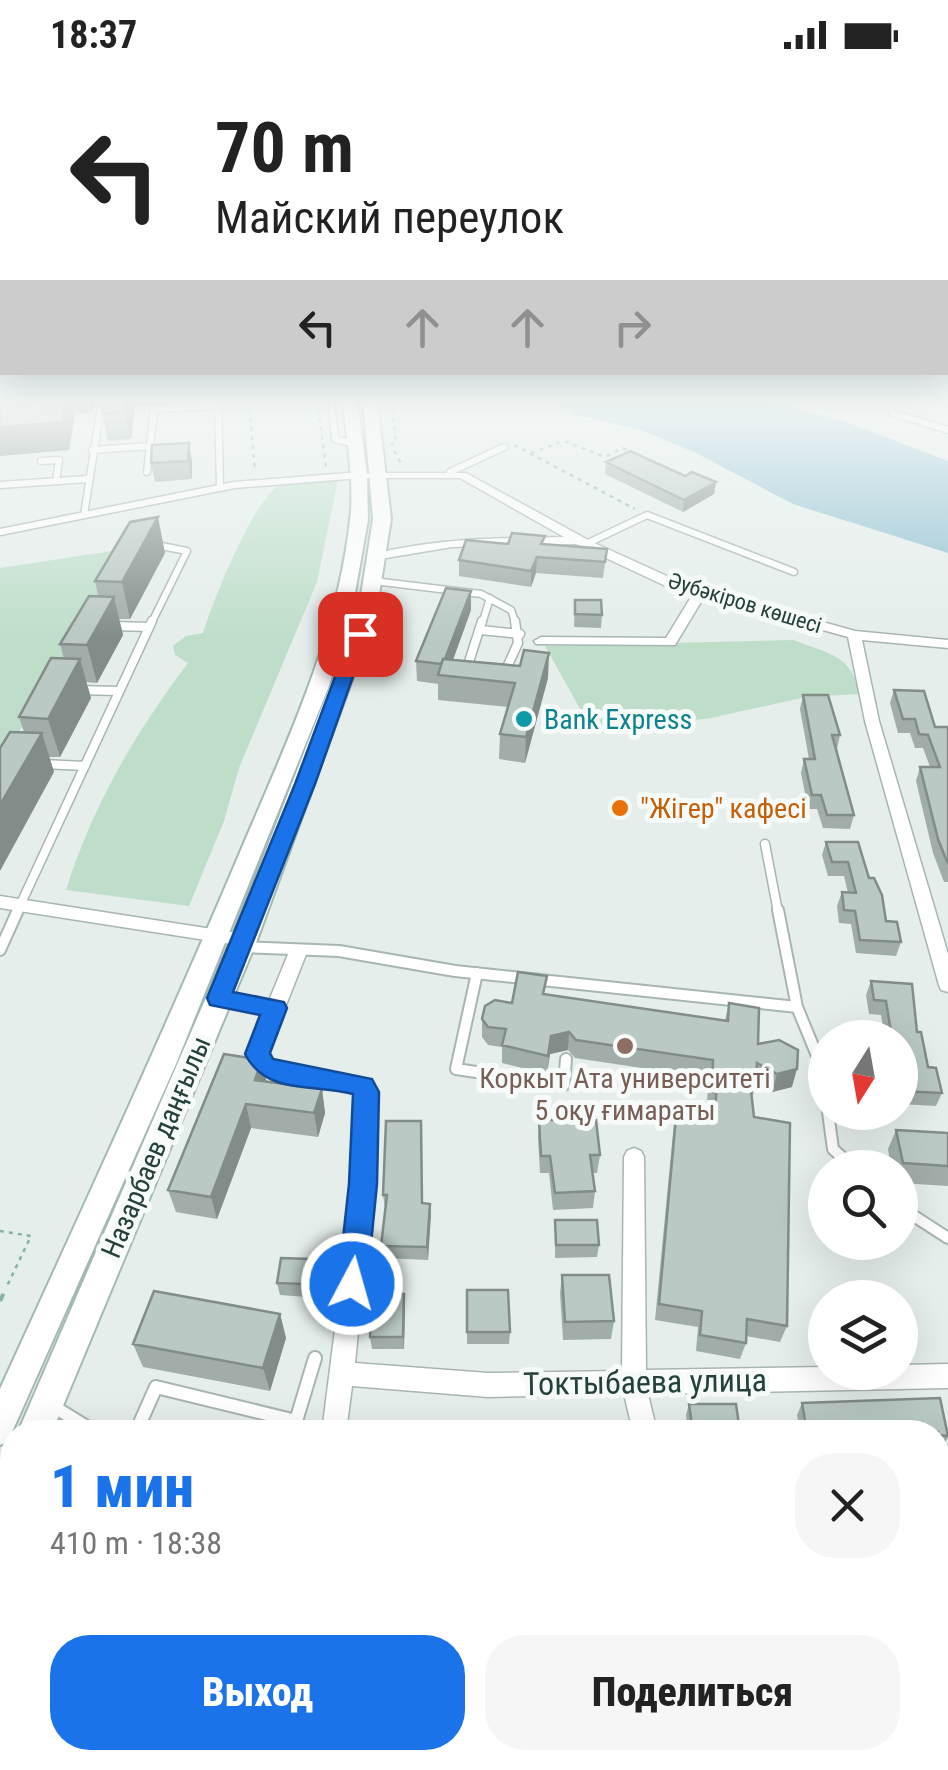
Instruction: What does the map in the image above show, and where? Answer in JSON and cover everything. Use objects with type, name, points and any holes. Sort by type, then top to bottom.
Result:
[{"type":"main road","name":"Назарбаев даңғылы","points":[[40,1420],[219,998],[330,648],[353,564],[360,518],[378,479]]},
{"type":"main road","name":"Назарбаев даңғылы","points":[[4,1420],[234,941],[352,655],[376,569],[381,479]]},
{"type":"street","name":"Әубәкіров көшесі","points":[[474,479],[582,542],[700,594],[854,635],[872,720],[948,985]]},
{"type":"street","points":[[376,569],[406,548],[582,542]]},
{"type":"street","points":[[541,640],[670,642],[700,594]]},
{"type":"street","points":[[854,635],[948,644]]},
{"type":"street","points":[[0,902],[234,941]]},
{"type":"street","points":[[298,952],[257,1054],[264,1066],[281,1074],[363,1086],[368,1099],[336,1420]]},
{"type":"street","points":[[634,1157],[634,1383],[642,1420]]},
{"type":"street","name":"Токтыбаева улица","points":[[343,1374],[488,1385],[948,1376]]},
{"type":"lane","points":[[220,479],[220,488]]},
{"type":"lane","points":[[0,532],[220,488],[314,479]]},
{"type":"lane","points":[[0,484],[88,480],[84,515]]},
{"type":"lane","points":[[582,542],[647,514],[794,572]]},
{"type":"lane","points":[[0,950],[118,691],[187,552],[179,547],[143,546]]},
{"type":"lane","points":[[376,569],[482,594],[511,610],[520,634],[517,651],[501,679]]},
{"type":"lane","points":[[482,677],[464,676],[490,598]]},
{"type":"lane","points":[[94,626],[150,627]]},
{"type":"lane","points":[[481,630],[520,634]]},
{"type":"lane","points":[[59,690],[118,691]]},
{"type":"lane","points":[[34,764],[84,766]]},
{"type":"lane","points":[[765,844],[797,1006],[808,1034]]},
{"type":"lane","points":[[234,941],[478,973],[621,986],[774,1007],[797,1006]]},
{"type":"lane","points":[[478,973],[456,1069],[564,1085],[566,1060]]},
{"type":"lane","points":[[219,998],[275,1008]]},
{"type":"lane","points":[[918,1219],[948,1238]]},
{"type":"lane","points":[[296,1420],[314,1358]]},
{"type":"lane","points":[[141,1420],[156,1387],[292,1420]]},
{"type":"lane","points":[[48,1403],[76,1420]]},
{"type":"path","points":[[256,479],[256,484]]},
{"type":"path","points":[[581,479],[647,514]]},
{"type":"path","points":[[0,1231],[31,1236],[0,1301]]},
{"type":"green space","points":[[338,480],[317,582],[239,768],[224,821],[189,906],[66,890],[89,829],[117,772],[188,663],[175,655],[173,646],[186,636],[203,633],[236,551],[260,507],[283,484]]},
{"type":"green space","points":[[132,548],[0,763],[0,568]]},
{"type":"green space","points":[[793,640],[844,663],[859,694],[806,697],[711,718],[594,734],[545,646]]},
{"type":"water","points":[[746,479],[948,479],[948,553],[793,504]]},
{"type":"building","points":[[642,479],[716,482],[684,500]]},
{"type":"building","points":[[158,517],[122,582],[95,581],[130,522]]},
{"type":"building","points":[[512,533],[545,536],[541,544],[607,549],[605,562],[537,557],[531,571],[459,560],[466,540],[508,544]]},
{"type":"building","points":[[446,588],[471,591],[445,659],[441,664],[416,661]]},
{"type":"building","points":[[89,596],[114,597],[87,645],[60,644]]},
{"type":"building","points":[[575,600],[601,600],[602,615],[575,614]]},
{"type":"building","points":[[524,650],[549,653],[526,737],[500,734],[515,683],[438,675],[443,659],[520,666]]},
{"type":"building","points":[[51,658],[80,659],[48,719],[19,717]]},
{"type":"building","points":[[894,690],[924,691],[935,727],[948,727],[948,864],[920,767],[940,767],[928,735],[919,734],[915,719],[903,719]]},
{"type":"building","points":[[803,695],[828,695],[840,735],[832,735],[854,815],[827,815],[821,795],[812,795],[804,759],[815,759]]},
{"type":"building","points":[[10,732],[42,733],[0,805],[0,748]]},
{"type":"building","points":[[826,842],[858,842],[869,878],[874,878],[882,895],[886,921],[897,922],[901,942],[860,940],[855,911],[844,910],[842,892],[856,893],[848,862],[832,862]]},
{"type":"building","points":[[518,972],[547,976],[543,994],[728,1021],[729,1003],[759,1008],[758,1044],[779,1040],[798,1050],[797,1069],[777,1074],[757,1063],[756,1083],[750,1082],[754,1117],[790,1123],[787,1326],[747,1319],[746,1343],[700,1335],[702,1311],[659,1304],[677,1106],[715,1111],[717,1083],[712,1082],[713,1060],[576,1040],[569,1032],[551,1036],[548,1056],[502,1045],[506,1029],[488,1027],[482,1019],[485,1006],[495,1000],[512,1003]]},
{"type":"building","points":[[871,981],[912,984],[916,1020],[889,1020],[886,1001],[874,1000]]},
{"type":"building","points":[[918,1032],[928,1067],[936,1068],[942,1093],[918,1092]]},
{"type":"building","points":[[224,1054],[262,1060],[255,1080],[322,1089],[314,1113],[246,1104],[211,1197],[168,1190]]},
{"type":"building","points":[[539,1120],[596,1120],[600,1155],[590,1155],[595,1191],[555,1193],[550,1156],[541,1156]]},
{"type":"building","points":[[386,1121],[421,1121],[422,1203],[430,1204],[427,1247],[381,1246],[387,1195],[383,1195]]},
{"type":"building","points":[[896,1130],[948,1133],[948,1166],[918,1164],[918,1150],[900,1150]]},
{"type":"building","points":[[555,1220],[597,1220],[599,1245],[556,1245]]},
{"type":"building","points":[[281,1258],[308,1259],[304,1284],[277,1283]]},
{"type":"building","points":[[562,1275],[609,1275],[614,1321],[565,1322]]},
{"type":"building","points":[[467,1290],[508,1290],[510,1332],[467,1332]]},
{"type":"building","points":[[154,1291],[280,1314],[263,1368],[133,1344]]},
{"type":"building","points":[[373,1294],[404,1294],[403,1337],[370,1337]]},
{"type":"building","points":[[940,1398],[945,1420],[805,1420],[802,1403]]},
{"type":"building","points":[[689,1404],[736,1404],[738,1420],[691,1420]]},
{"type":"place","name":"Bank Express","points":[[524,719]]},
{"type":"place","name":"\"Жігер\" кафесі","points":[[620,808]]},
{"type":"place","name":"Коркыт Ата университеті 5 оқу ғимараты","points":[[625,1046]]},
{"type":"route","points":[[352,1284],[363,1184],[366,1092],[363,1086],[348,1082],[281,1074],[264,1066],[257,1054],[275,1008],[219,998],[360,634]]}]
